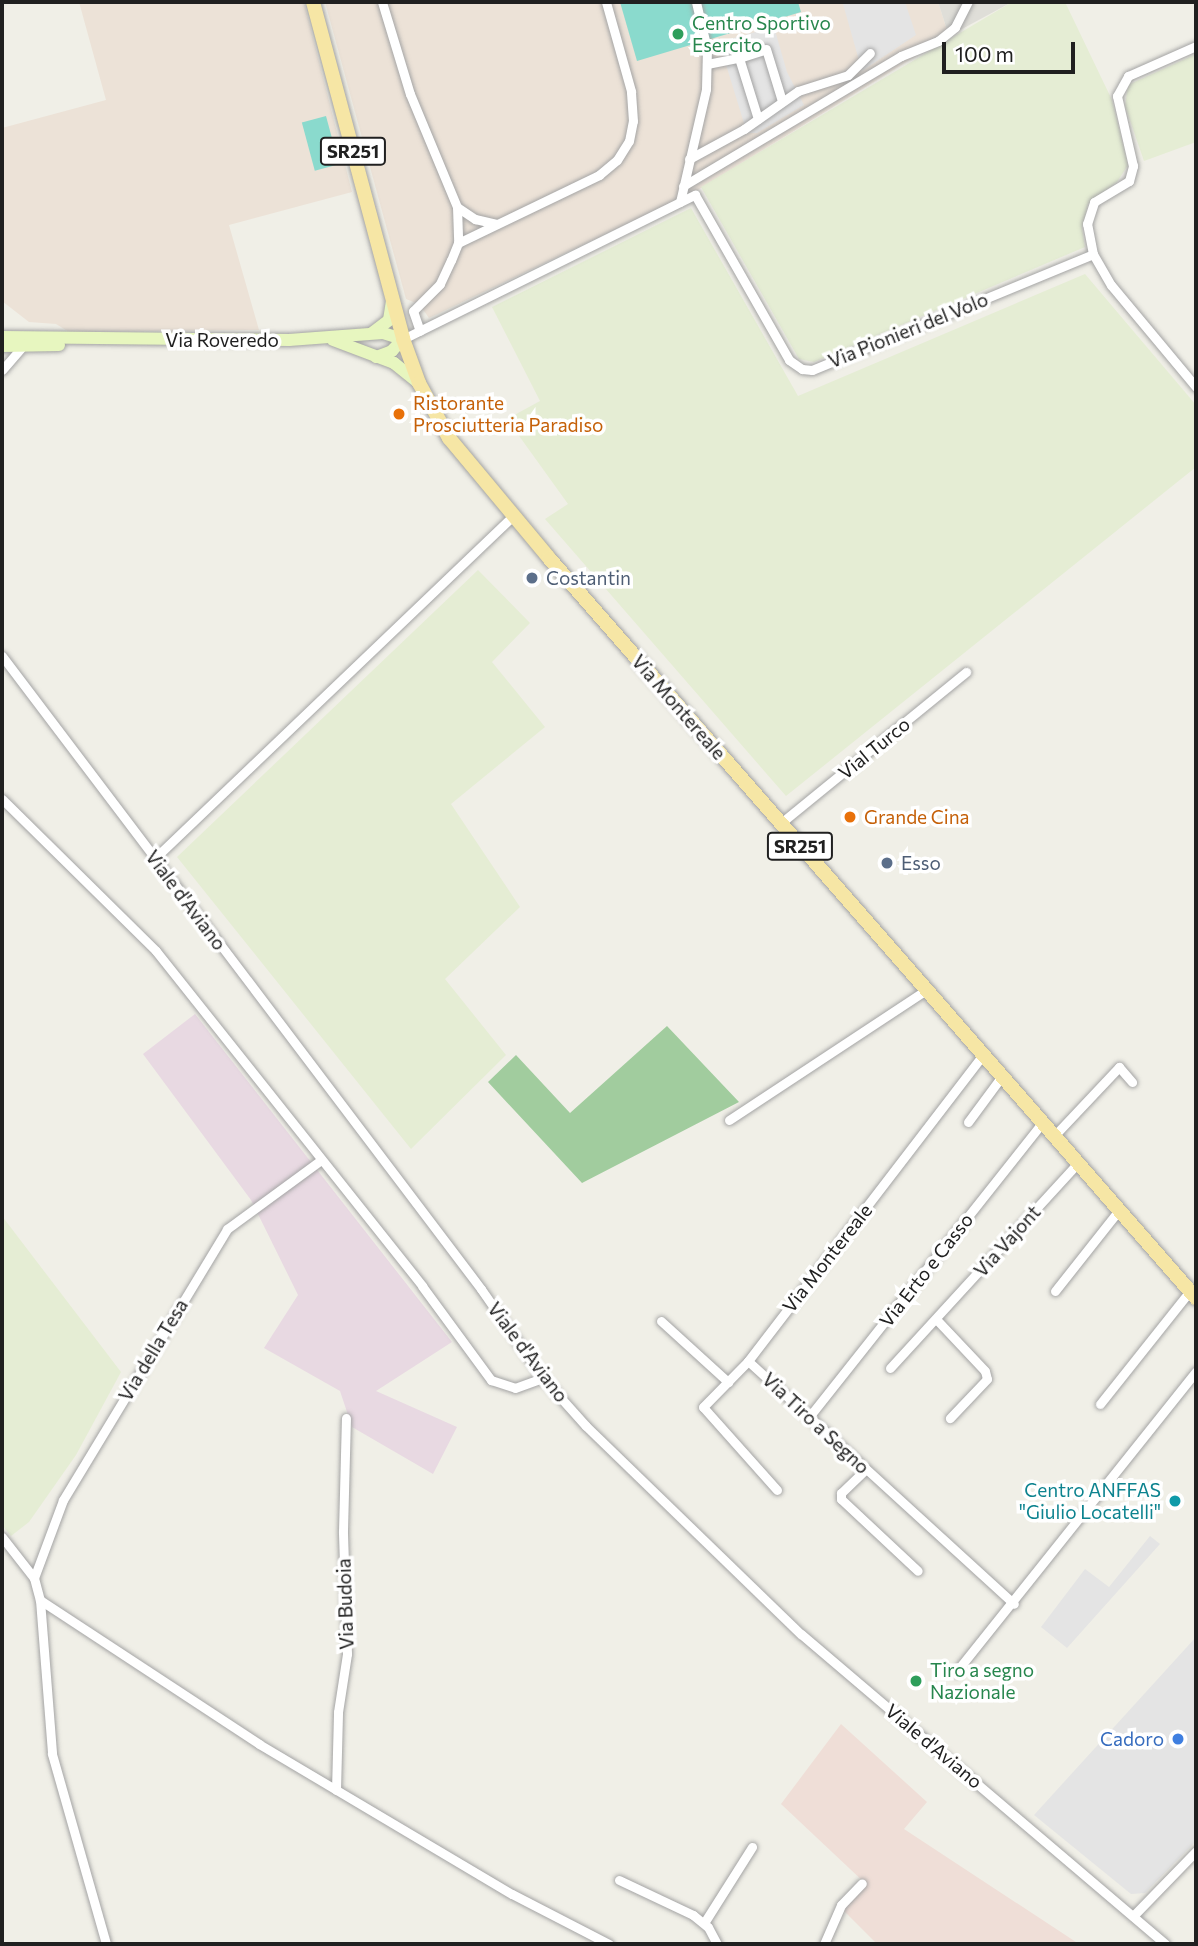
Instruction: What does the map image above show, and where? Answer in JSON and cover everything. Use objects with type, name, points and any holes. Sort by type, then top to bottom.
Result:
[{"type":"main road","name":"SR251","points":[[313,2],[402,340]]},
{"type":"main road","points":[[371,334],[388,320],[392,300]]},
{"type":"main road","name":"Via Roveredo","points":[[2,337],[115,340],[329,339],[371,334],[402,340]]},
{"type":"main road","name":"Via Roveredo","points":[[329,339],[407,370],[419,383]]},
{"type":"main road","name":"Via Roveredo","points":[[2,349],[115,340]]},
{"type":"main road","points":[[376,357],[392,351],[402,340]]},
{"type":"main road","name":"Via Montereale","points":[[402,340],[419,383],[450,438],[513,516],[1193,1295]]},
{"type":"street","points":[[382,2],[410,94],[457,207],[458,243],[440,284],[413,311],[420,331]]},
{"type":"street","points":[[458,243],[599,175],[617,160],[628,142],[633,121],[631,92],[606,2]]},
{"type":"street","points":[[402,340],[680,202],[703,113],[707,64],[695,2]]},
{"type":"street","points":[[683,186],[901,56],[938,41],[955,27],[968,2]]},
{"type":"street","points":[[1196,46],[1128,76],[1117,96],[1133,166],[1129,181],[1094,202],[1087,223],[1093,254],[1111,285],[1196,387]]},
{"type":"street","points":[[707,64],[766,49],[782,101]]},
{"type":"street","points":[[689,159],[758,119],[782,101],[848,75],[870,53]]},
{"type":"street","points":[[739,58],[758,119]]},
{"type":"street","name":"Via Pionieri del Volo","points":[[680,202],[695,195],[789,360],[802,369],[812,370],[1093,254]]},
{"type":"street","points":[[457,207],[475,219],[496,224]]},
{"type":"street","points":[[2,369],[23,346]]},
{"type":"street","points":[[2,349],[2,369]]},
{"type":"street","points":[[155,858],[513,516]]},
{"type":"street","name":"Viale d'Aviano","points":[[2,656],[481,1289],[543,1378],[586,1426],[801,1634],[1135,1914],[1165,1944]]},
{"type":"street","name":"Vial Turco","points":[[781,823],[967,672]]},
{"type":"street","points":[[2,799],[156,951],[491,1380],[515,1388],[543,1378]]},
{"type":"street","points":[[729,1120],[926,990]]},
{"type":"street","name":"Via Montereale","points":[[748,1361],[983,1055]]},
{"type":"street","points":[[1054,1136],[1119,1067],[1132,1082]]},
{"type":"street","points":[[968,1122],[1002,1076]]},
{"type":"street","name":"Via Erto e Casso","points":[[809,1417],[1043,1122]]},
{"type":"street","name":"Via della Tesa","points":[[34,1578],[63,1500],[227,1229],[321,1160]]},
{"type":"street","name":"Via Vajont","points":[[890,1368],[1078,1163]]},
{"type":"street","points":[[1055,1292],[1119,1210]]},
{"type":"street","name":"Via Montereale","points":[[1100,1404],[1193,1295]]},
{"type":"street","points":[[936,1319],[985,1371],[987,1379],[950,1418]]},
{"type":"street","points":[[661,1321],[728,1381]]},
{"type":"street","name":"Via Tiro a Segno","points":[[778,1490],[703,1407],[748,1361],[1014,1604]]},
{"type":"street","points":[[956,1672],[1014,1604],[1196,1371]]},
{"type":"street","name":"Via Budoia","points":[[336,1790],[338,1712],[347,1654],[343,1531],[346,1418]]},
{"type":"street","points":[[866,1469],[844,1489],[841,1499],[918,1571]]},
{"type":"street","points":[[2,1537],[34,1578],[40,1600],[52,1755],[106,1944]]},
{"type":"street","points":[[40,1600],[118,1655],[336,1790],[512,1894],[609,1944]]},
{"type":"street","points":[[704,1923],[752,1847]]},
{"type":"street","points":[[1135,1914],[1196,1851]]},
{"type":"street","points":[[619,1880],[704,1923],[717,1944]]},
{"type":"street","points":[[824,1944],[841,1905],[862,1883]]},
{"type":"shaded area","points":[[79,2],[304,2],[352,192],[229,225],[259,330],[69,332],[56,324],[29,322],[2,301],[2,128],[106,100]]},
{"type":"shaded area","points":[[325,2],[938,2],[949,36],[696,191],[429,318],[419,304],[406,299]]},
{"type":"shaded area","name":"Centro Sportivo Esercito","points":[[620,2],[798,2],[801,12],[637,61]]},
{"type":"shaded area","points":[[905,2],[916,35],[862,71],[843,4]]},
{"type":"shaded area","points":[[938,2],[1012,2],[949,36]]},
{"type":"shaded area","points":[[774,27],[787,72],[804,105],[757,133],[747,133],[719,42]]},
{"type":"shaded area","points":[[326,116],[339,164],[315,171],[302,122]]},
{"type":"shaded area","points":[[195,1014],[452,1342],[376,1391],[457,1427],[433,1474],[352,1427],[340,1391],[264,1348],[298,1295],[251,1200],[143,1054]]},
{"type":"shaded area","points":[[1150,1536],[1160,1544],[1067,1648],[1041,1627],[1085,1569],[1109,1587]]},
{"type":"shaded area","points":[[1196,1637],[1196,1841],[1145,1893],[1131,1894],[1034,1815]]},
{"type":"shaded area","points":[[841,1724],[927,1802],[904,1829],[1079,1944],[877,1944],[843,1910],[866,1884],[781,1804]]},
{"type":"green space","points":[[1012,2],[1065,2],[1112,100],[1128,165],[1117,182],[1088,204],[1082,228],[1085,247],[814,362],[799,359],[701,187]]},
{"type":"green space","points":[[1196,54],[1196,142],[1144,161],[1125,106],[1128,85]]},
{"type":"green space","points":[[691,208],[798,396],[1085,274],[1196,405],[1196,467],[786,796],[545,519],[568,504],[507,419],[540,401],[492,307]]},
{"type":"green space","points":[[478,570],[530,623],[492,662],[545,727],[451,804],[520,907],[445,979],[506,1055],[411,1149],[177,857]]},
{"type":"green space","points":[[667,1026],[739,1102],[582,1183],[488,1082],[516,1055],[570,1113]]},
{"type":"green space","points":[[2,1216],[121,1372],[76,1455],[29,1522],[11,1536],[2,1525]]},
{"type":"place","name":"Centro Sportivo Esercito","points":[[678,34]]},
{"type":"place","name":"Ristorante Prosciutteria Paradiso","points":[[399,414]]},
{"type":"place","name":"Costantin","points":[[532,578]]},
{"type":"place","name":"Grande Cina","points":[[850,817]]},
{"type":"place","name":"Esso","points":[[887,863]]},
{"type":"place","name":"Centro ANFFAS \"Giulio Locatelli\"","points":[[1175,1501]]},
{"type":"place","name":"Tiro a segno Nazionale","points":[[916,1681]]},
{"type":"place","name":"Cadoro","points":[[1178,1739]]}]
